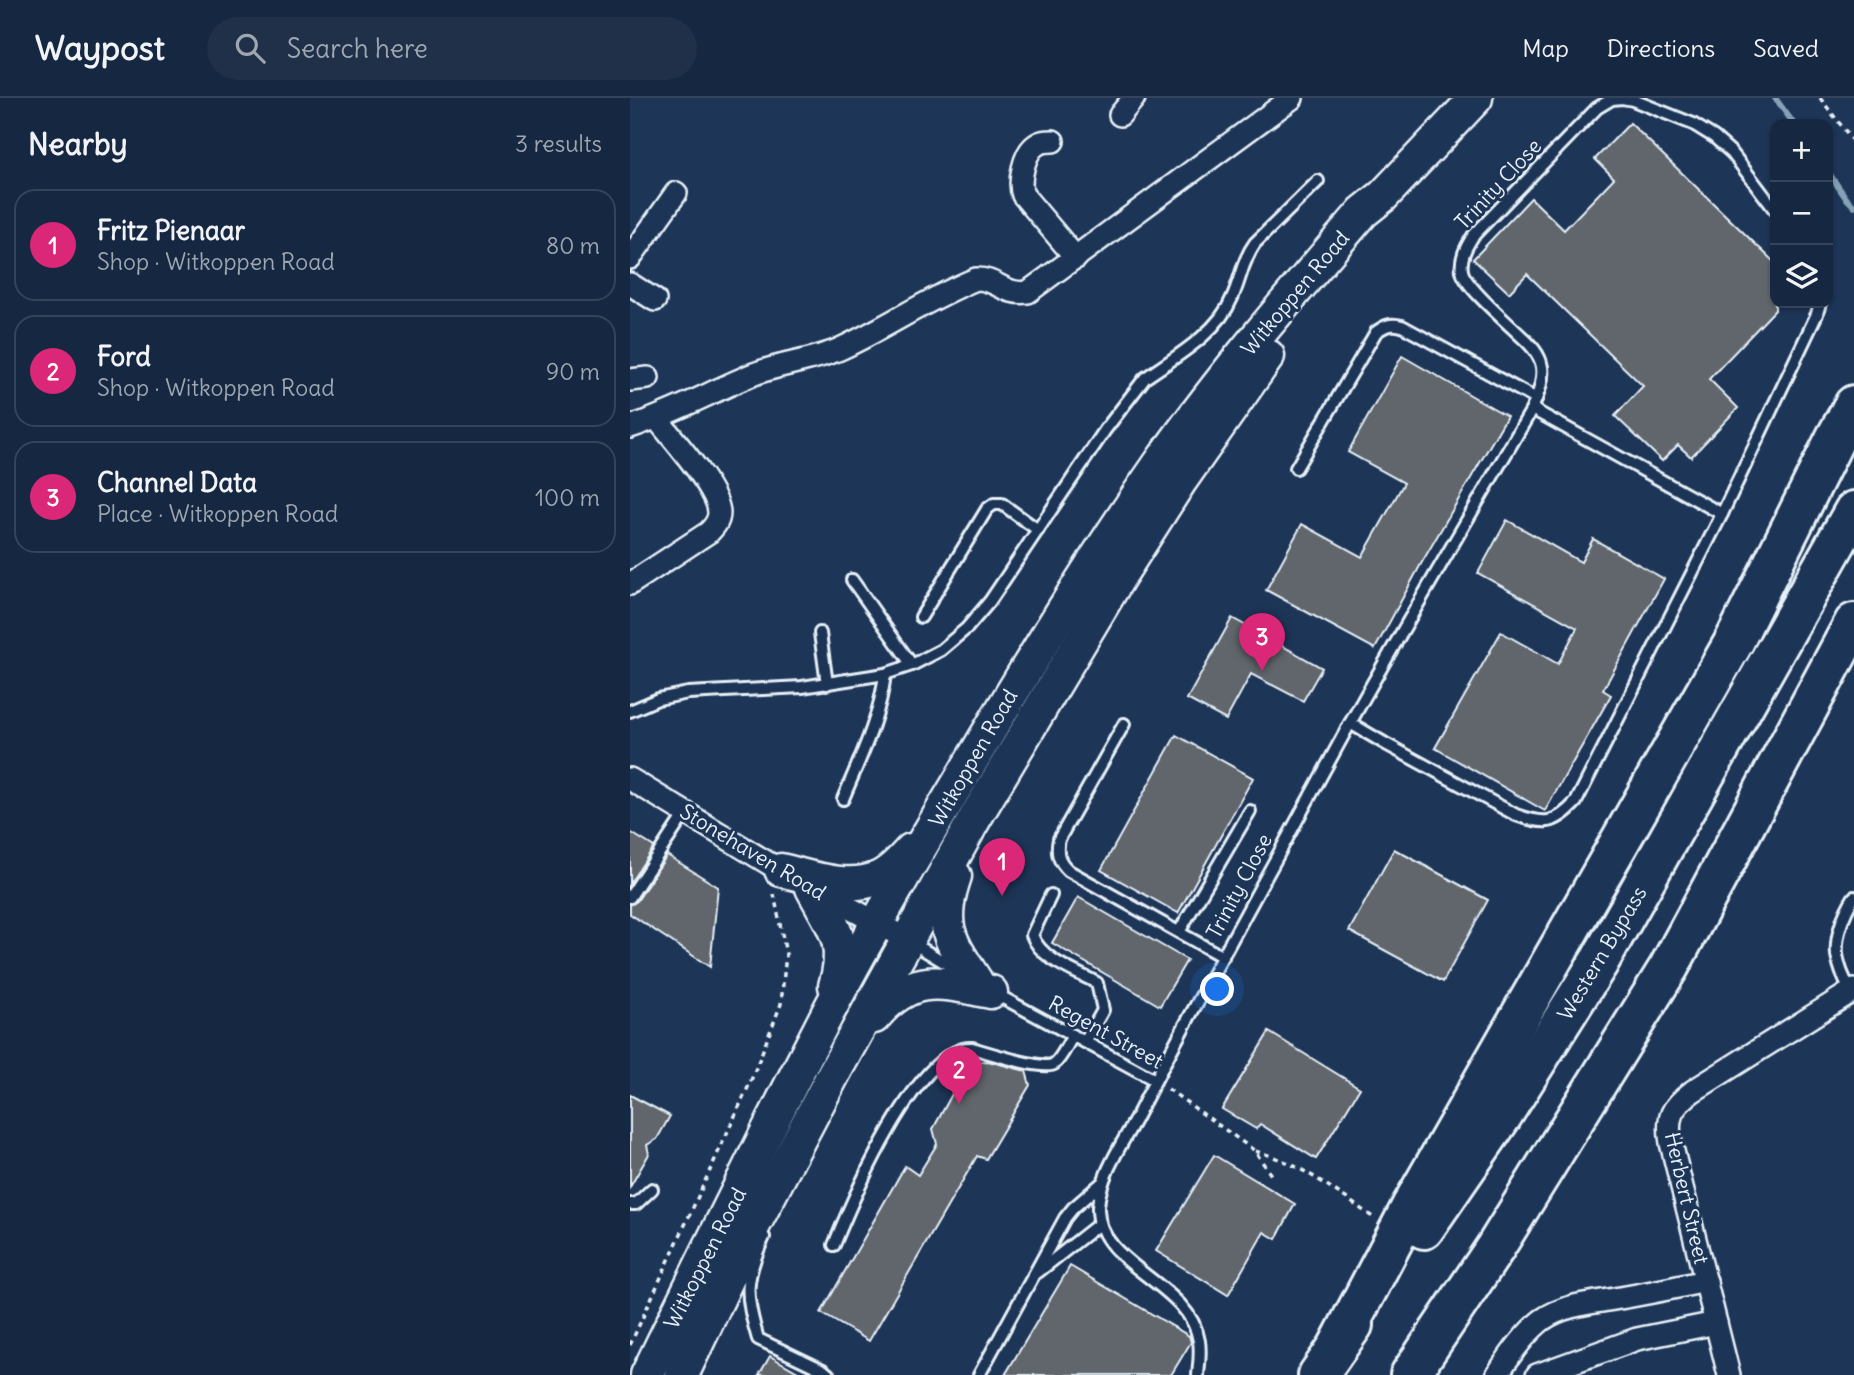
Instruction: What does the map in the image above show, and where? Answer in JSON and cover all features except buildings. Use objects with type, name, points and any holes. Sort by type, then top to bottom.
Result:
[{"type":"highway","points":[[1328,1361],[1411,1207],[1735,640],[1854,405]]},
{"type":"highway","name":"Western Bypass","points":[[1328,1361],[1502,1116],[1599,962],[1854,511]]},
{"type":"highway","points":[[1410,1375],[1495,1248],[1669,967],[1854,623]]},
{"type":"main road","name":"Witkoppen Road","points":[[647,1375],[820,1027],[938,816],[1019,679],[1086,575],[1161,462],[1213,393],[1363,212],[1383,197],[1476,98]]},
{"type":"main road","name":"Witkoppen Road","points":[[682,1375],[744,1244],[975,818],[1119,577],[1181,480],[1296,316],[1373,218],[1383,197]]},
{"type":"main road","points":[[774,867],[834,881],[861,882],[876,879],[899,863],[938,816]]},
{"type":"main road","points":[[975,818],[950,889],[946,920],[953,943],[984,986]]},
{"type":"main road","points":[[812,888],[836,932],[841,954],[838,979],[820,1027]]},
{"type":"main road","points":[[835,1073],[879,1011],[900,993],[921,984],[984,986]]},
{"type":"street","points":[[1120,115],[1134,98]]},
{"type":"street","points":[[630,427],[657,419],[749,376],[840,349],[968,282],[982,278],[1012,293],[1028,292],[1292,98]]},
{"type":"street","points":[[1053,141],[1039,142],[1031,148],[1020,187],[1076,258]]},
{"type":"street","points":[[630,258],[676,193]]},
{"type":"street","points":[[630,285],[655,300]]},
{"type":"street","points":[[630,584],[709,532],[720,517],[716,499],[709,486],[657,419]]},
{"type":"street","name":"Stonehaven Road","points":[[630,779],[774,867],[908,940]]},
{"type":"street","name":"Herbert Street","points":[[1729,1375],[1671,1143],[1669,1118],[1683,1099],[1693,1091],[1852,991]]},
{"type":"street","points":[[1497,1375],[1524,1338],[1542,1321],[1561,1310],[1706,1281]]},
{"type":"street","points":[[1537,1375],[1573,1369],[1637,1339],[1716,1324]]},
{"type":"lane","name":"Trinity Close","points":[[1099,1224],[1098,1206],[1103,1182],[1155,1080],[1350,723],[1534,404],[1542,381],[1542,366],[1536,353],[1462,274],[1462,260],[1473,236],[1597,108],[1612,99],[1633,100],[1693,124],[1714,136],[1732,153],[1770,203]]},
{"type":"lane","points":[[630,711],[658,699],[688,693],[802,687],[885,674],[912,665],[941,650],[967,628],[990,601],[1105,430],[1138,386],[1145,378],[1201,339],[1217,321],[1232,300],[1246,255],[1318,181]]},
{"type":"lane","points":[[1350,723],[1516,815],[1545,822],[1557,819],[1576,802],[1722,513],[1819,308]]},
{"type":"lane","points":[[1296,468],[1376,332],[1385,325],[1393,324],[1402,326],[1722,513]]},
{"type":"lane","points":[[921,617],[987,509],[993,504],[1002,503],[1038,530]]},
{"type":"lane","points":[[852,580],[912,665]]},
{"type":"lane","points":[[820,633],[827,684]]},
{"type":"lane","points":[[843,799],[878,711],[885,674]]},
{"type":"lane","points":[[1124,724],[1059,839],[1058,858],[1069,871],[1223,957]]},
{"type":"lane","points":[[1179,932],[1250,811]]},
{"type":"lane","points":[[630,897],[686,812]]},
{"type":"lane","points":[[1051,895],[1032,935],[1036,945],[1055,960],[1097,983],[1103,1010],[1085,1042]]},
{"type":"lane","points":[[1852,991],[1841,971],[1837,955],[1841,929],[1854,897]]},
{"type":"lane","name":"Regent Street","points":[[908,940],[984,986],[1155,1080]]},
{"type":"lane","points":[[834,1245],[862,1182],[906,1102],[943,1058],[955,1051],[972,1048],[1047,1067],[1056,1062],[1073,1036]]},
{"type":"lane","points":[[790,1179],[801,1138]]},
{"type":"lane","points":[[979,1375],[1065,1218],[1103,1182]]},
{"type":"lane","points":[[630,1204],[636,1204],[652,1189]]},
{"type":"lane","points":[[1034,1275],[1099,1224],[1108,1242],[1149,1276],[1190,1317],[1199,1339],[1198,1375]]},
{"type":"lane","points":[[768,1229],[749,1278],[747,1298],[758,1339],[829,1375]]},
{"type":"path","points":[[1820,98],[1854,142]]},
{"type":"path","points":[[630,1345],[750,1083],[781,1004],[786,954],[774,867]]},
{"type":"path","name":"Regent Street","points":[[1155,1080],[1255,1151],[1271,1175]]},
{"type":"waterway","points":[[1775,98],[1790,119]]},
{"type":"waterway","points":[[1833,179],[1854,206]]},
{"type":"place","name":"Channel Data","points":[[1262,671]]},
{"type":"place","name":"Fritz Pienaar","points":[[1002,896]]},
{"type":"place","name":"Ford","points":[[959,1104]]}]
